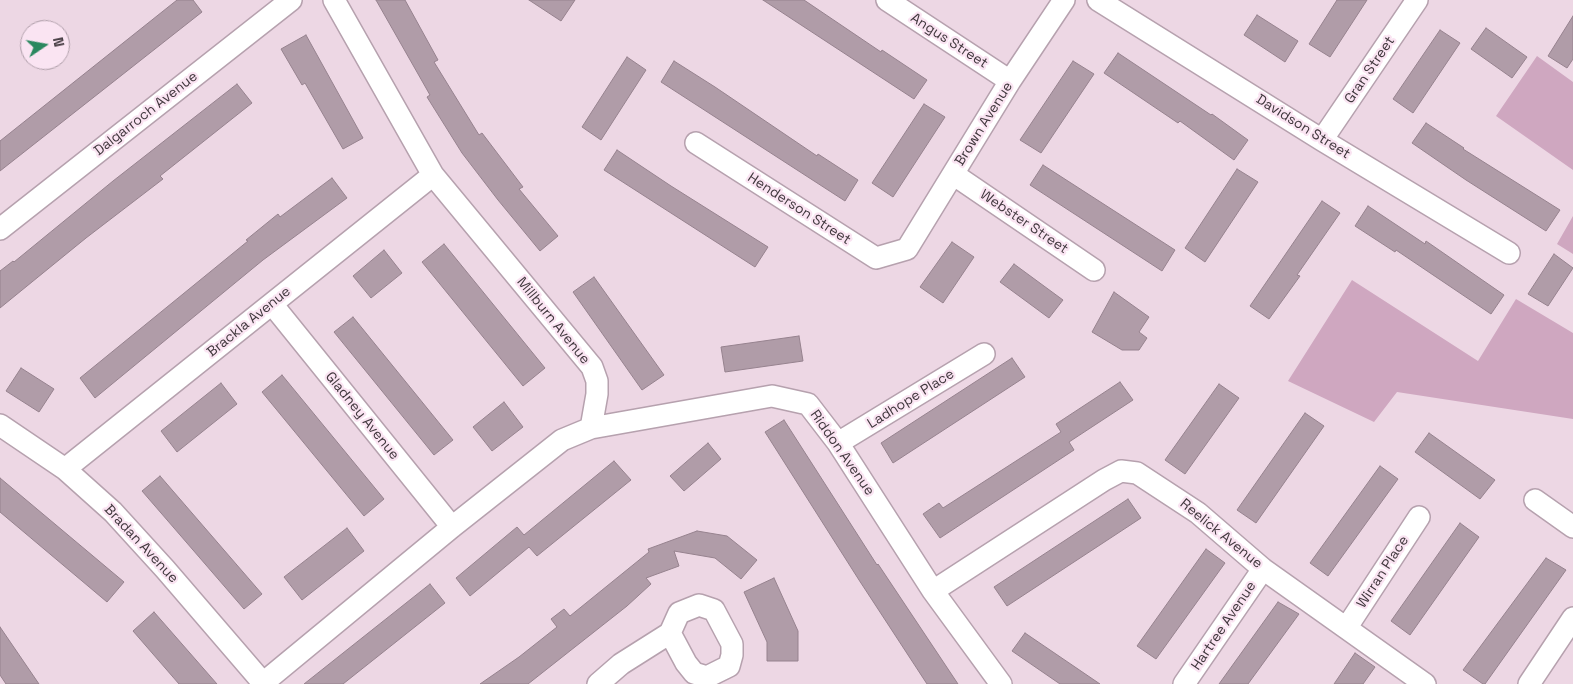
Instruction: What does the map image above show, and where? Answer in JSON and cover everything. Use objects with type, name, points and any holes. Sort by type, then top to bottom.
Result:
[{"type":"street","name":"Dalgarroch Avenue","points":[[0,229],[291,0]]},
{"type":"street","name":"Millburn Avenue","points":[[334,0],[433,175],[592,367],[597,380],[592,428]]},
{"type":"street","name":"Angus Street","points":[[887,0],[1010,81]]},
{"type":"street","name":"Brown Avenue","points":[[907,248],[1010,81],[1064,0]]},
{"type":"street","name":"Davidson Street","points":[[1098,0],[1322,140],[1509,253]]},
{"type":"street","name":"Gran Street","points":[[1322,140],[1417,0]]},
{"type":"street","name":"Henderson Street","points":[[696,143],[876,258],[907,248]]},
{"type":"street","name":"Webster Street","points":[[953,174],[1094,270]]},
{"type":"street","name":"Brackla Avenue","points":[[65,469],[433,175]]},
{"type":"street","name":"Gladney Avenue","points":[[272,304],[452,527]]},
{"type":"street","name":"Ladhope Place","points":[[838,443],[984,354]]},
{"type":"street","name":"Riddon Avenue","points":[[592,428],[772,396],[808,404],[838,443],[934,591],[1001,684]]},
{"type":"street","name":"Bradan Avenue","points":[[0,425],[65,469],[112,512],[152,554],[263,684]]},
{"type":"street","points":[[263,684],[452,527],[562,440],[592,428]]},
{"type":"street","name":"Reelick Avenue","points":[[934,591],[1104,480],[1121,471],[1137,473],[1198,513],[1263,569],[1346,627],[1420,683]]},
{"type":"street","points":[[1535,500],[1573,527]]},
{"type":"street","name":"Wirran Place","points":[[1346,627],[1419,517]]},
{"type":"street","name":"Hartree Avenue","points":[[1184,684],[1263,569]]},
{"type":"street","points":[[1529,684],[1573,618]]},
{"type":"street","points":[[598,684],[622,664],[670,633]]},
{"type":"shaded area","points":[[1537,56],[1573,82],[1573,170],[1496,116]]},
{"type":"shaded area","points":[[1573,216],[1573,254],[1557,244]]},
{"type":"shaded area","points":[[1352,280],[1478,361],[1516,299],[1573,333],[1573,419],[1397,392],[1374,422],[1288,381]]},
{"type":"building","points":[[177,0],[193,0],[202,12],[0,171],[0,141]]},
{"type":"building","points":[[376,0],[405,0],[438,60],[434,62],[479,135],[482,133],[523,187],[519,189],[558,236],[540,251],[462,153],[427,97],[430,95]]},
{"type":"building","points":[[529,0],[575,0],[561,21]]},
{"type":"building","points":[[763,0],[804,0],[881,52],[882,50],[927,80],[914,99]]},
{"type":"building","points":[[1337,0],[1367,0],[1330,57],[1309,44]]},
{"type":"building","points":[[1257,15],[1298,41],[1285,62],[1244,35]]},
{"type":"building","points":[[1573,16],[1573,59],[1567,68],[1548,56]]},
{"type":"building","points":[[1486,28],[1527,57],[1512,78],[1471,49]]},
{"type":"building","points":[[1440,30],[1460,43],[1413,113],[1393,99]]},
{"type":"building","points":[[306,35],[363,138],[343,149],[305,83],[302,85],[281,49]]},
{"type":"building","points":[[1118,53],[1212,114],[1248,140],[1234,160],[1180,121],[1178,123],[1104,73]]},
{"type":"building","points":[[627,57],[646,70],[601,140],[582,127]]},
{"type":"building","points":[[674,61],[817,156],[818,154],[858,180],[845,201],[661,82]]},
{"type":"building","points":[[1073,61],[1094,74],[1041,153],[1020,140]]},
{"type":"building","points":[[237,84],[252,103],[160,176],[163,179],[86,238],[0,308],[0,271],[14,262],[113,181]]},
{"type":"building","points":[[924,104],[945,117],[893,197],[872,183]]},
{"type":"building","points":[[1426,123],[1463,149],[1560,210],[1546,231],[1412,143]]},
{"type":"building","points":[[617,150],[768,247],[755,267],[604,170]]},
{"type":"building","points":[[1043,165],[1175,250],[1162,271],[1030,185]]},
{"type":"building","points":[[1237,169],[1258,182],[1205,262],[1185,248]]},
{"type":"building","points":[[332,178],[347,198],[263,260],[95,398],[80,378],[248,241],[246,240],[278,214],[280,217]]},
{"type":"building","points":[[1322,201],[1340,213],[1297,275],[1300,276],[1269,319],[1250,306]]},
{"type":"building","points":[[1368,206],[1425,244],[1426,241],[1504,295],[1491,314],[1396,250],[1395,252],[1355,226]]},
{"type":"building","points":[[952,242],[974,257],[943,303],[920,287]]},
{"type":"building","points":[[444,244],[545,368],[523,386],[422,262]]},
{"type":"building","points":[[384,250],[402,273],[371,298],[353,276]]},
{"type":"building","points":[[1554,254],[1573,268],[1548,306],[1528,294]]},
{"type":"building","points":[[1014,264],[1063,300],[1049,318],[1000,282]]},
{"type":"building","points":[[594,277],[664,375],[642,390],[573,292]]},
{"type":"building","points":[[1114,292],[1149,317],[1139,332],[1147,338],[1139,350],[1122,350],[1092,332]]},
{"type":"building","points":[[353,317],[453,440],[434,455],[334,332]]},
{"type":"building","points":[[799,336],[803,361],[725,372],[721,347]]},
{"type":"building","points":[[1012,358],[1025,377],[893,463],[881,443]]},
{"type":"building","points":[[21,368],[54,389],[39,412],[6,391]]},
{"type":"building","points":[[282,375],[384,499],[364,516],[262,392]]},
{"type":"building","points":[[1120,382],[1133,400],[1069,442],[1074,450],[940,538],[923,514],[939,503],[943,508],[1061,432],[1056,424]]},
{"type":"building","points":[[221,383],[237,404],[177,452],[161,431]]},
{"type":"building","points":[[1219,384],[1239,398],[1185,474],[1165,460]]},
{"type":"building","points":[[504,402],[523,427],[492,451],[473,427]]},
{"type":"building","points":[[1305,413],[1324,426],[1256,523],[1237,510]]},
{"type":"building","points":[[784,420],[877,565],[958,684],[927,684],[765,432]]},
{"type":"building","points":[[1429,433],[1495,480],[1480,499],[1415,452]]},
{"type":"building","points":[[708,443],[721,459],[684,491],[670,476]]},
{"type":"building","points":[[614,461],[631,480],[537,556],[529,547],[470,596],[456,578],[517,527],[524,535]]},
{"type":"building","points":[[1380,466],[1398,479],[1328,576],[1310,563]]},
{"type":"building","points":[[160,476],[262,594],[244,609],[142,491]]},
{"type":"building","points":[[0,478],[124,582],[107,602],[0,512]]},
{"type":"building","points":[[1128,499],[1141,518],[1007,606],[994,587]]},
{"type":"building","points":[[1460,523],[1479,537],[1410,635],[1391,621]]},
{"type":"building","points":[[347,528],[364,551],[302,600],[284,577]]},
{"type":"building","points":[[697,531],[727,536],[757,560],[741,579],[715,558],[674,551],[679,566],[646,578],[651,584],[627,606],[528,684],[480,684],[519,657],[557,627],[551,619],[564,609],[570,616],[649,552],[648,549]]},
{"type":"building","points":[[1206,549],[1225,563],[1156,659],[1137,646]]},
{"type":"building","points":[[1546,558],[1566,570],[1485,684],[1483,684],[1463,670]]},
{"type":"building","points":[[774,578],[798,631],[798,661],[767,661],[767,642],[744,592]]},
{"type":"building","points":[[430,584],[445,603],[343,684],[304,684]]},
{"type":"building","points":[[1278,602],[1299,614],[1248,684],[1219,684]]},
{"type":"building","points":[[154,612],[217,684],[179,684],[133,631]]},
{"type":"building","points":[[0,627],[39,684],[6,684],[0,675]]},
{"type":"building","points":[[1025,633],[1100,684],[1060,684],[1012,651]]},
{"type":"building","points":[[1355,653],[1375,667],[1363,684],[1334,684]]}]
